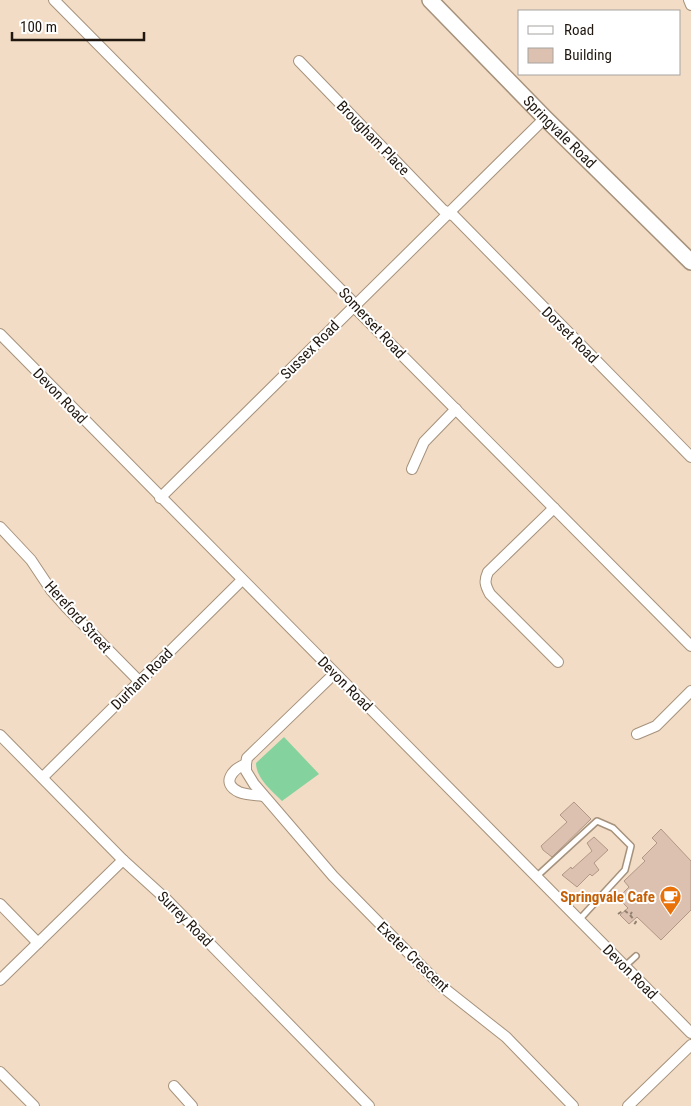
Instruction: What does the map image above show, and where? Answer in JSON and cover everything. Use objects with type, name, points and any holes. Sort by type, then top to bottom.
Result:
[{"type":"street","name":"Somerset Road","points":[[54,0],[351,300],[358,311],[691,646]]},
{"type":"street","name":"Springvale Road","points":[[430,0],[545,118],[691,262]]},
{"type":"street","points":[[689,0],[691,6]]},
{"type":"street","name":"Brougham Place","points":[[299,61],[448,213]]},
{"type":"street","name":"Sussex Road","points":[[160,498],[545,118]]},
{"type":"street","name":"Dorset Road","points":[[448,213],[454,216],[691,457]]},
{"type":"street","name":"Devon Road","points":[[0,334],[160,498],[691,1033]]},
{"type":"street","points":[[412,469],[424,442],[456,409]]},
{"type":"street","points":[[554,508],[488,572],[485,586],[490,594],[558,662]]},
{"type":"street","name":"Hereford Street","points":[[0,527],[31,560],[51,590],[66,607],[140,682]]},
{"type":"street","name":"Durham Road","points":[[43,777],[242,580]]},
{"type":"street","points":[[263,796],[240,792],[233,788],[230,782],[230,774],[236,768],[246,764],[253,752],[334,674]]},
{"type":"street","points":[[637,734],[656,726],[691,691]]},
{"type":"street","name":"Surrey Road","points":[[0,735],[123,860],[174,907],[369,1106]]},
{"type":"street","name":"Exeter Crescent","points":[[246,764],[249,777],[263,796],[333,876],[440,985],[506,1037],[573,1106]]},
{"type":"street","points":[[0,980],[123,860]]},
{"type":"street","points":[[0,904],[38,943]]},
{"type":"street","points":[[628,1106],[691,1045]]},
{"type":"street","points":[[0,1072],[34,1106]]},
{"type":"street","points":[[174,1086],[192,1106]]},
{"type":"lane","points":[[536,877],[597,821],[613,828],[631,846],[625,870],[579,920]]},
{"type":"lane","points":[[625,967],[636,956]]},
{"type":"path","points":[[618,914],[624,910],[630,915],[636,922],[632,927]]},
{"type":"green space","points":[[284,737],[319,774],[282,801],[269,789],[262,779],[256,763]]},
{"type":"building","points":[[574,802],[591,819],[552,857],[541,846],[567,822],[560,815]]},
{"type":"building","points":[[661,829],[691,861],[691,910],[661,940],[637,917],[629,924],[620,915],[628,908],[618,898],[629,887],[624,881],[645,861],[642,858],[657,843],[652,838]]},
{"type":"building","points":[[594,837],[608,850],[594,863],[599,870],[592,876],[590,874],[577,887],[562,875],[571,867],[572,869],[592,851],[587,843]]},
{"type":"place","name":"Springvale Cafe","points":[[671,916]]}]
